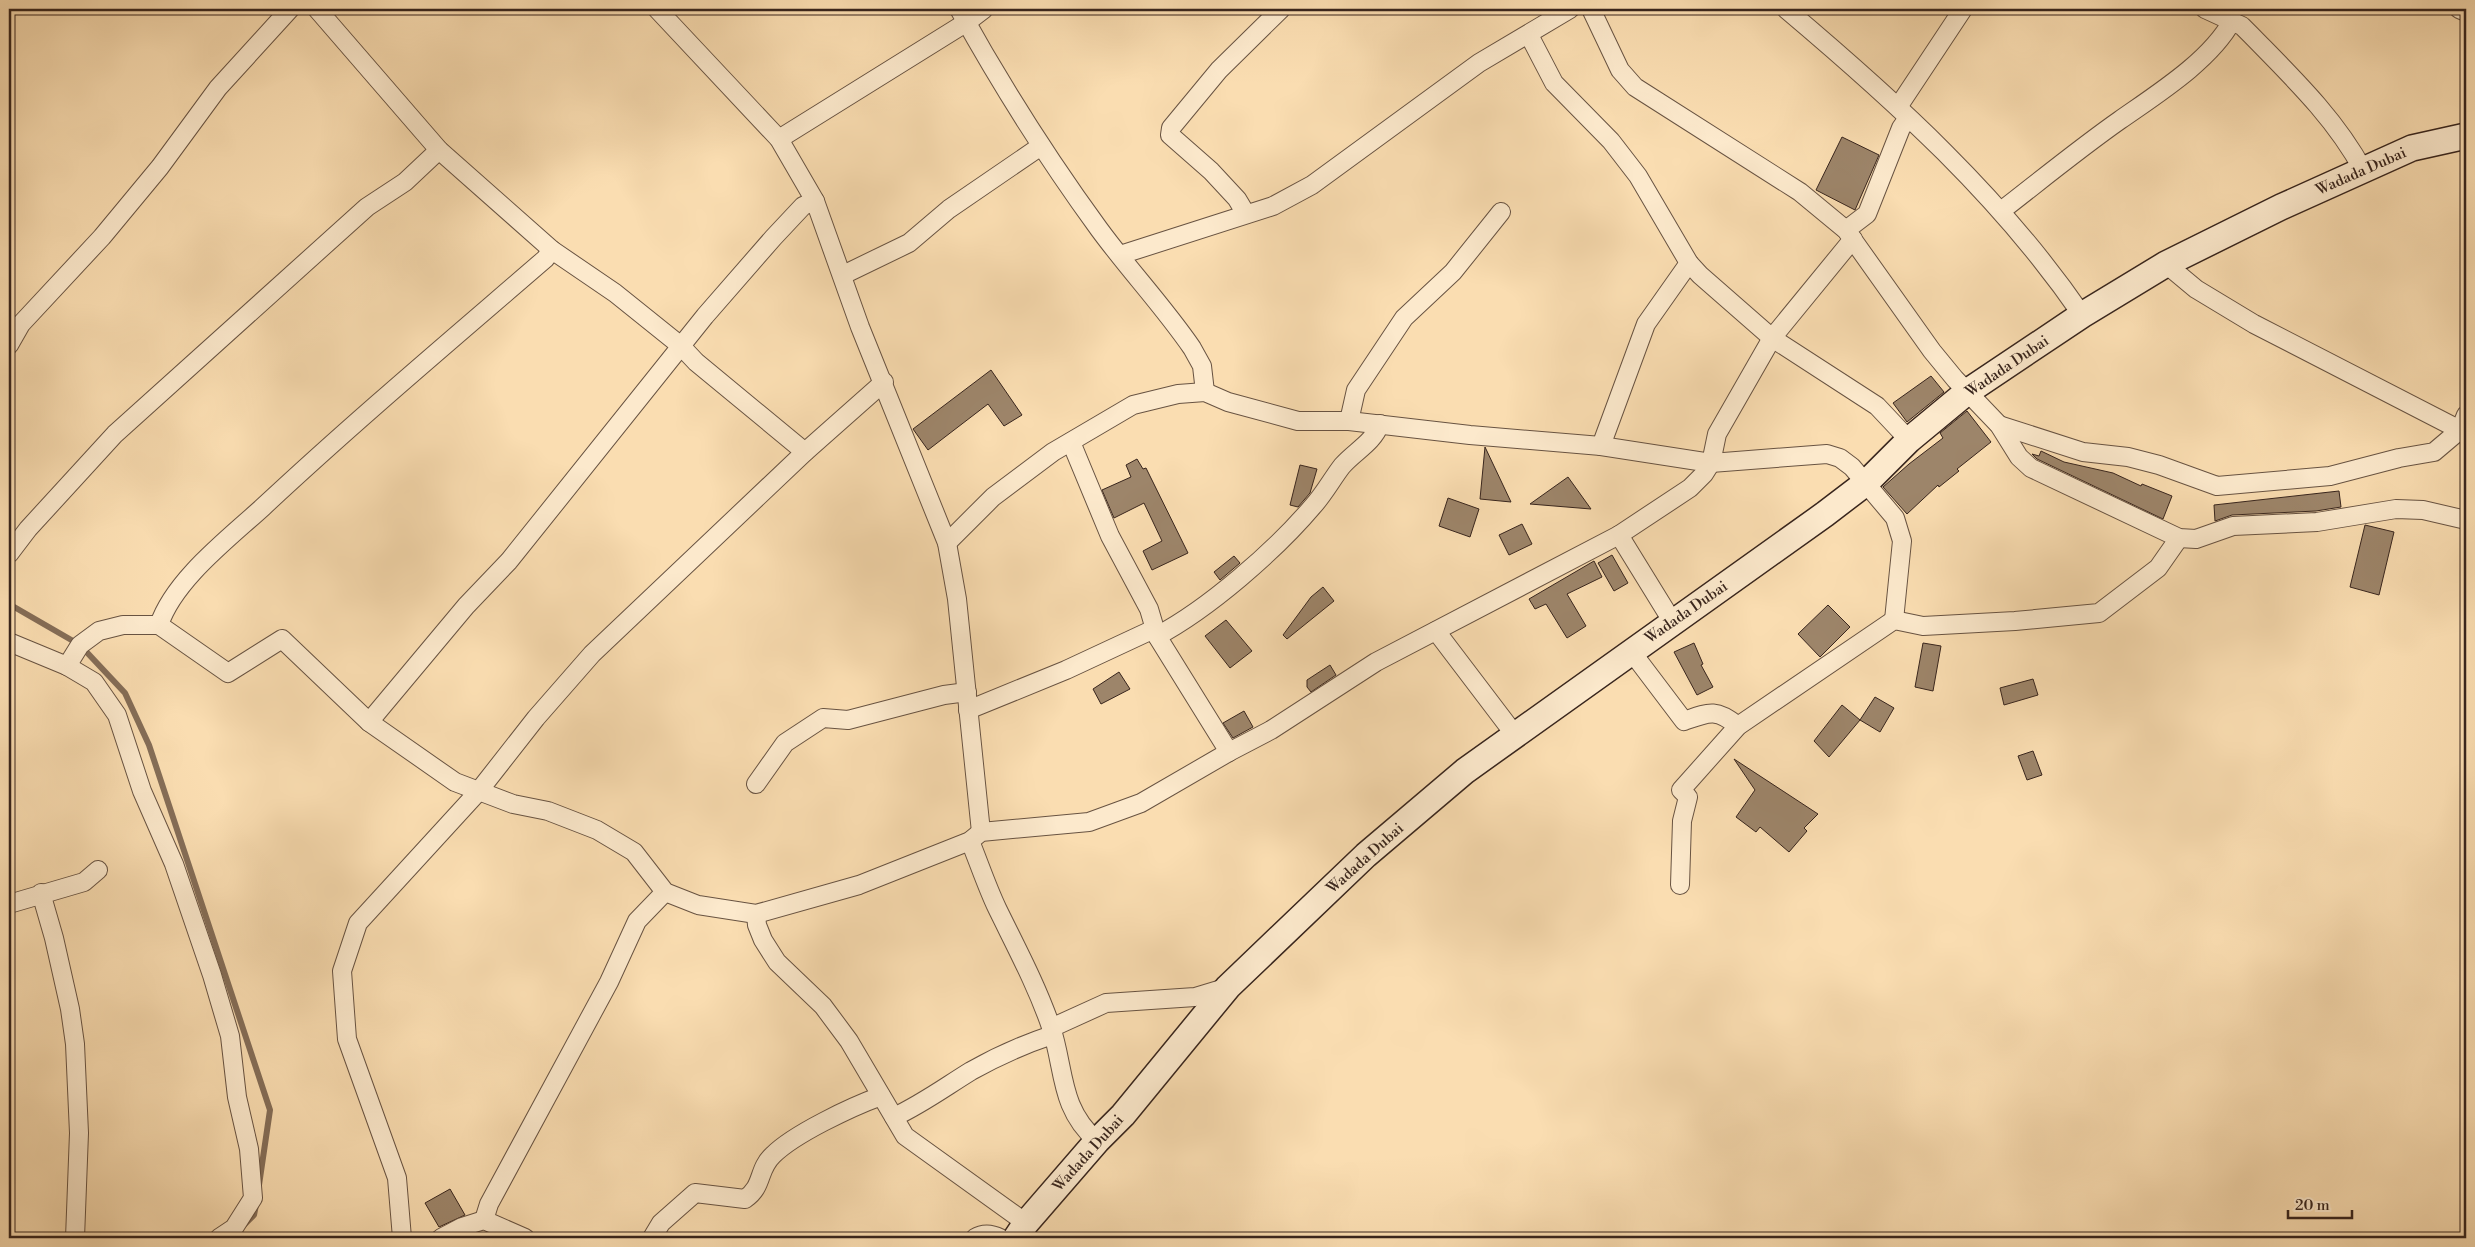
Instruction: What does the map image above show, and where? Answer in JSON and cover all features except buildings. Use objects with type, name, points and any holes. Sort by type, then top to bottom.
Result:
[{"type":"street","points":[[9,345],[21,324],[102,237],[160,167],[218,88],[290,9]]},
{"type":"street","points":[[317,9],[439,150],[552,250],[615,293],[681,346],[696,362],[804,452]]},
{"type":"street","points":[[657,9],[779,139],[815,201],[860,327],[884,382],[947,543],[957,599],[967,692],[976,836],[996,906],[1027,969],[1052,1031],[1066,1097],[1086,1131],[1097,1141]]},
{"type":"street","points":[[779,139],[963,16],[984,9]]},
{"type":"street","points":[[1246,214],[1236,199],[1211,171],[1170,135],[1171,128],[1219,70],[1281,9]]},
{"type":"street","points":[[1120,255],[1273,206],[1312,184],[1479,63],[1570,9]]},
{"type":"street","points":[[1591,9],[1620,70],[1635,87],[1800,192],[1850,235],[1932,351],[1967,392],[1999,425],[2019,457],[2031,468],[2179,538],[2196,539],[2233,526],[2317,522],[2396,509],[2423,510],[2466,520]]},
{"type":"street","points":[[1786,9],[1903,113],[2001,211],[2044,263],[2082,315]]},
{"type":"street","points":[[68,666],[80,645],[99,632],[123,625],[159,625],[228,673],[282,639],[369,722],[455,782],[513,804],[548,811],[597,830],[634,852],[664,892],[698,905],[756,914],[859,886],[976,836],[1089,822],[1141,804],[1229,752],[1271,730],[1376,662],[1619,535],[1690,488],[1704,474],[1711,463],[1717,434],[1772,338],[1867,214],[1901,128],[1903,113],[1963,9]]},
{"type":"street","points":[[2205,9],[2242,26],[2251,34],[2331,120],[2352,150],[2363,170]]},
{"type":"street","points":[[2458,9],[2466,12]]},
{"type":"street","points":[[963,16],[1041,146],[1120,255],[1192,348],[1202,366],[1205,392]]},
{"type":"street","points":[[2001,211],[2121,119],[2159,95],[2208,52],[2232,21]]},
{"type":"street","points":[[1529,35],[1554,83],[1611,141],[1638,176],[1689,263],[1726,299],[1772,338],[1877,406],[1909,440]]},
{"type":"street","name":"Wadada Dubai","points":[[1021,1230],[1097,1141],[1123,1115],[1228,987],[1366,855],[1465,771],[1672,621],[1826,514],[1867,482],[1909,440],[1967,392],[2082,315],[2166,264],[2281,207],[2412,148],[2466,136]]},
{"type":"street","points":[[843,276],[909,243],[949,209],[1041,146]]},
{"type":"street","points":[[9,554],[28,529],[116,434],[361,212],[405,182],[439,150]]},
{"type":"street","points":[[369,722],[466,606],[508,561],[681,346],[772,238],[803,206],[815,201]]},
{"type":"street","points":[[1349,421],[1356,390],[1404,318],[1453,272],[1501,212]]},
{"type":"street","points":[[159,625],[164,609],[199,566],[311,462],[545,259],[552,250]]},
{"type":"street","points":[[1602,446],[1646,324],[1689,263]]},
{"type":"street","points":[[1999,425],[2083,452],[2128,457],[2159,465],[2217,486],[2330,476],[2434,452],[2463,423],[2254,324],[2196,289],[2166,264]]},
{"type":"street","points":[[402,1238],[397,1178],[347,1038],[342,971],[358,923],[408,865],[478,792],[536,718],[592,654],[804,452],[884,382]]},
{"type":"street","points":[[947,543],[993,497],[1053,452],[1133,405],[1178,394],[1205,392],[1228,402],[1298,421],[1349,421],[1470,435],[1602,446],[1711,463],[1827,454],[1840,458],[1867,482],[1895,518],[1902,541],[1894,620]]},
{"type":"street","points":[[968,710],[1155,632],[1197,610],[1254,565],[1314,506],[1344,464],[1376,436],[1380,424]]},
{"type":"street","points":[[1071,442],[1110,536],[1149,609],[1155,632],[1229,752]]},
{"type":"street","points":[[1619,535],[1672,621]]},
{"type":"street","points":[[1680,885],[1682,821],[1688,797],[1681,790],[1738,726],[1894,620],[1923,626],[2015,621],[2099,613],[2158,568],[2179,538]]},
{"type":"street","points":[[1436,631],[1515,735]]},
{"type":"street","points":[[9,642],[68,666],[94,682],[117,715],[142,791],[174,864],[212,975],[230,1036],[237,1097],[249,1150],[253,1198],[234,1228],[219,1238]]},
{"type":"street","points":[[1631,651],[1684,721],[1713,713],[1724,715],[1738,726]]},
{"type":"street","points":[[756,784],[785,744],[823,718],[848,720],[944,695],[967,692]]},
{"type":"street","points":[[9,904],[41,893],[84,882],[98,870]]},
{"type":"street","points":[[484,1220],[490,1204],[609,982],[637,921],[664,892]]},
{"type":"street","points":[[41,893],[54,938],[75,1044],[79,1133],[75,1238]]},
{"type":"street","points":[[756,914],[762,940],[777,962],[824,1006],[849,1041],[906,1136],[1021,1230]]},
{"type":"street","points":[[894,1117],[930,1099],[979,1067],[1106,1003],[1195,997],[1228,987]]},
{"type":"street","points":[[652,1238],[661,1223],[695,1193],[745,1199],[756,1192],[764,1165],[786,1143],[863,1103],[881,1096]]},
{"type":"street","points":[[441,1238],[462,1227],[484,1220],[524,1238]]},
{"type":"street","points":[[975,1238],[980,1235],[994,1235],[1000,1238]]},
{"type":"waterway","points":[[9,604],[80,645],[125,693],[149,745],[270,1110],[259,1185]]},
{"type":"waterway","points":[[244,1225],[254,1215],[256,1205]]}]
